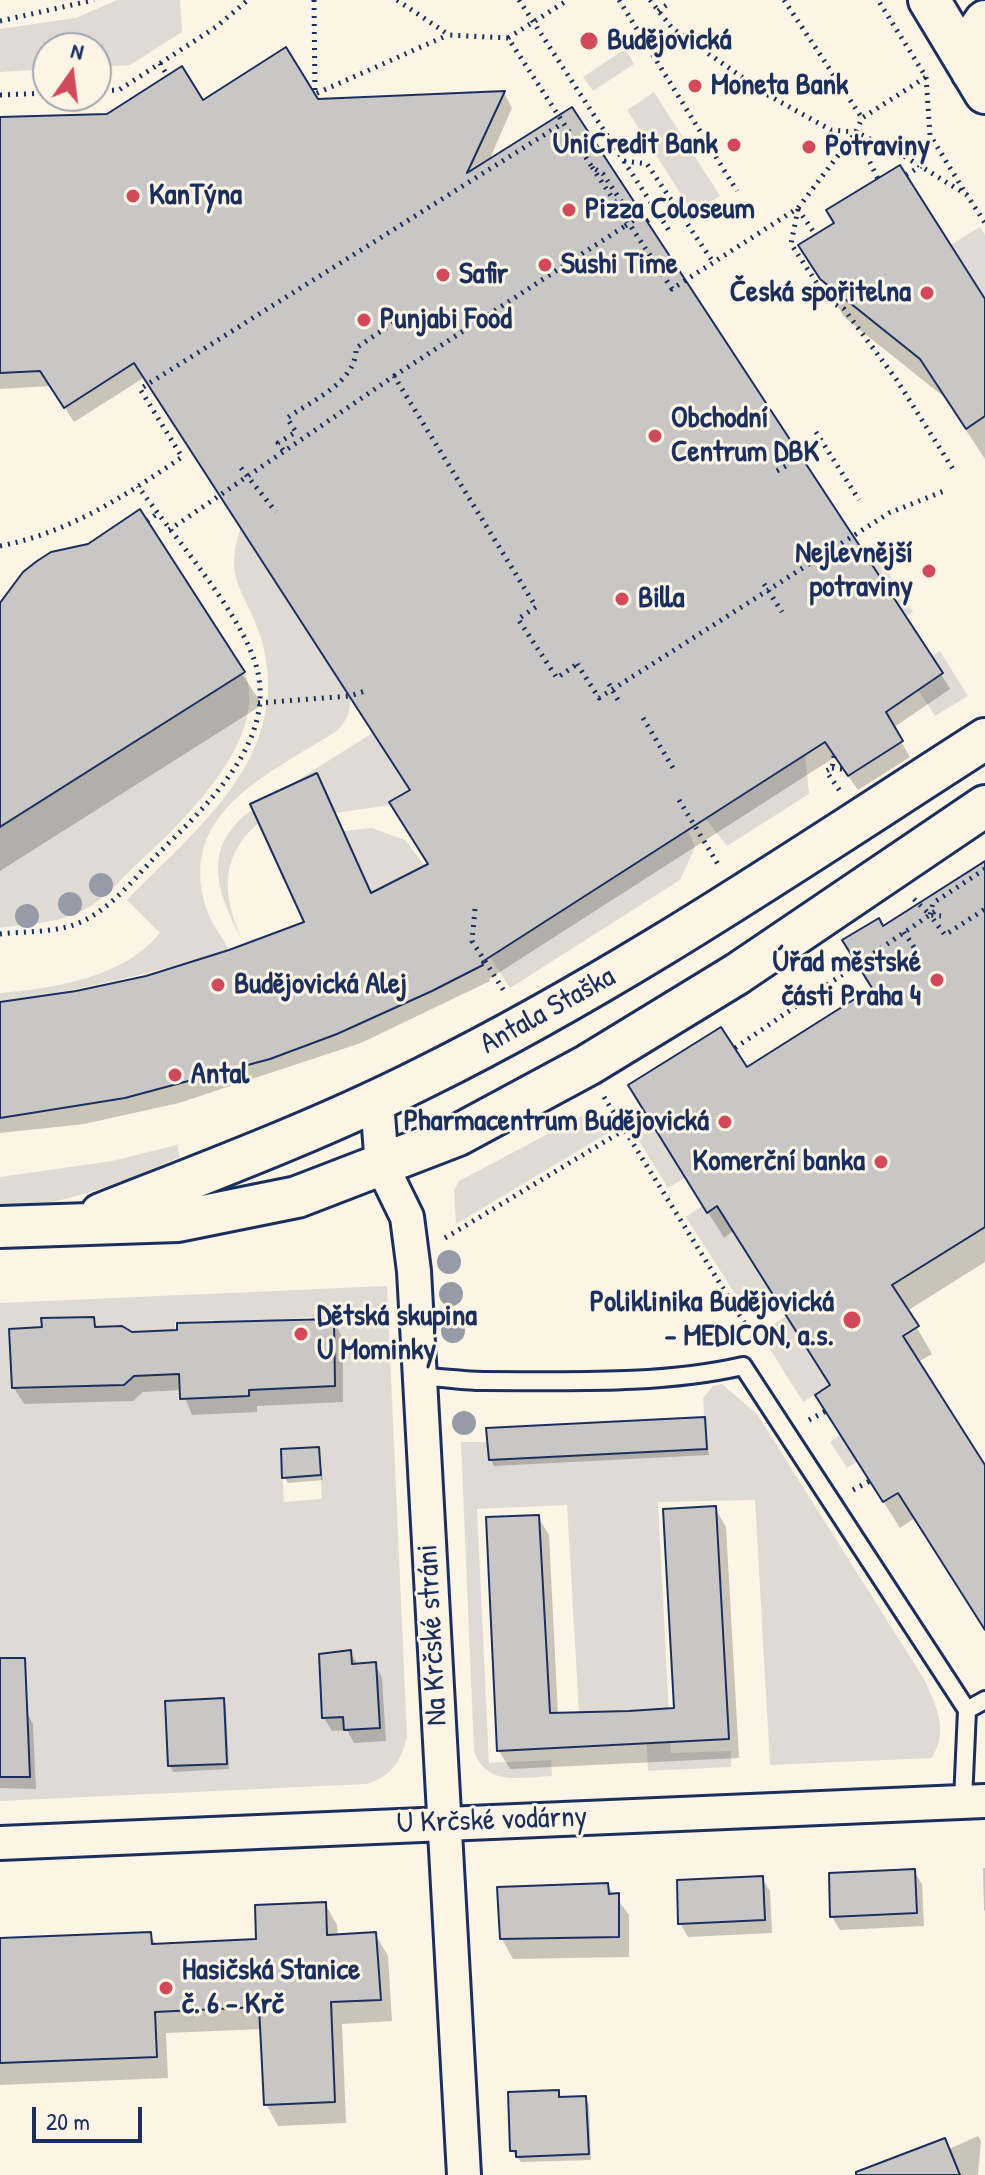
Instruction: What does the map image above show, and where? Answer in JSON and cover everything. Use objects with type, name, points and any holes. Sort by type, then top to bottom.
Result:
[{"type":"street","points":[[929,0],[979,82]]},
{"type":"street","points":[[979,82],[969,44],[985,21]]},
{"type":"street","name":"Antala Staška","points":[[79,1223],[377,1101],[575,997],[703,922],[985,739]]},
{"type":"street","name":"Antala Staška","points":[[0,1227],[178,1221],[297,1197],[458,1135],[588,1065],[737,974],[985,806]]},
{"type":"street","name":"Na Krčské stráni","points":[[377,1101],[382,1166],[407,1217],[421,1377],[442,1823],[464,2175]]},
{"type":"street","name":"U Krčské vodárny","points":[[0,1843],[974,1801]]},
{"type":"lane","points":[[421,1377],[478,1381],[614,1379],[704,1375],[743,1366],[967,1710],[974,1801]]},
{"type":"lane","points":[[967,1710],[985,1700]]},
{"type":"path","points":[[0,21],[93,0]]},
{"type":"path","points":[[112,90],[119,90],[216,27],[248,0]]},
{"type":"path","points":[[314,0],[315,94],[449,35],[508,38],[568,0]]},
{"type":"path","points":[[397,0],[449,35]]},
{"type":"path","points":[[519,0],[670,232]]},
{"type":"path","points":[[619,0],[737,191]]},
{"type":"path","points":[[650,0],[672,28],[766,94],[831,130],[856,132],[921,166],[967,195]]},
{"type":"path","points":[[784,0],[862,118]]},
{"type":"path","points":[[878,0],[926,77],[930,135],[985,223]]},
{"type":"path","points":[[658,11],[671,2]]},
{"type":"path","points":[[508,38],[672,289],[798,208],[856,132],[862,118],[926,77]]},
{"type":"path","points":[[160,63],[167,75]]},
{"type":"path","points":[[0,95],[32,94]]},
{"type":"path","points":[[0,546],[48,535],[71,525],[182,457],[140,389],[563,123]]},
{"type":"path","points":[[856,132],[878,179]]},
{"type":"path","points":[[623,161],[647,164],[713,262]]},
{"type":"path","points":[[906,175],[921,166]]},
{"type":"path","points":[[592,167],[603,174],[629,213]]},
{"type":"path","points":[[798,208],[815,234]]},
{"type":"path","points":[[798,208],[791,244],[828,300],[844,309],[896,379],[953,469]]},
{"type":"path","points":[[647,221],[658,214]]},
{"type":"path","points":[[169,530],[394,376],[634,220]]},
{"type":"path","points":[[283,450],[278,443],[296,432],[287,418],[348,375],[357,358],[356,348],[393,323]]},
{"type":"path","points":[[394,376],[536,607],[518,619],[557,678],[578,663],[599,698],[610,687],[889,513],[944,491]]},
{"type":"path","points":[[816,432],[859,500]]},
{"type":"path","points":[[777,471],[789,464]]},
{"type":"path","points":[[241,468],[276,512]]},
{"type":"path","points":[[0,934],[69,926],[94,915],[223,785],[246,747],[258,703],[254,661],[224,606],[138,486]]},
{"type":"path","points":[[147,521],[157,514]]},
{"type":"path","points":[[764,584],[782,612]]},
{"type":"path","points":[[610,687],[618,700]]},
{"type":"path","points":[[258,703],[350,696],[368,690]]},
{"type":"path","points":[[643,718],[673,768]]},
{"type":"path","points":[[832,768],[834,756]]},
{"type":"path","points":[[841,791],[826,771],[843,769]]},
{"type":"path","points":[[679,800],[719,867]]},
{"type":"path","points":[[930,915],[933,903],[985,869]]},
{"type":"path","points":[[910,895],[945,935],[985,909]]},
{"type":"path","points":[[475,909],[472,941],[509,998]]},
{"type":"path","points":[[735,1048],[904,932],[930,915],[939,913]]},
{"type":"path","points":[[904,932],[921,958]]},
{"type":"path","points":[[599,1089],[624,1130]]},
{"type":"path","points":[[441,1241],[624,1130],[640,1105]]},
{"type":"path","points":[[808,1420],[826,1411]]},
{"type":"path","points":[[853,1490],[870,1481]]},
{"type":"shaded area","points":[[117,0],[180,0],[182,32],[130,65],[112,66],[112,32],[32,32],[32,70],[0,72],[0,29],[76,18]]},
{"type":"shaded area","points":[[625,49],[634,64],[593,91],[583,77]]},
{"type":"shaded area","points":[[654,92],[720,196],[693,213],[627,110]]},
{"type":"shaded area","points":[[980,227],[985,235],[985,299],[950,245]]},
{"type":"shaded area","points":[[241,528],[350,696],[350,701],[348,714],[338,730],[259,780],[217,820],[205,845],[200,874],[206,907],[229,950],[116,980],[0,1002],[0,993],[87,978],[127,961],[145,948],[160,933],[127,900],[210,815],[234,785],[253,752],[265,717],[268,680],[261,638],[235,574],[234,561]]},
{"type":"shaded area","points":[[872,547],[913,612],[881,632],[840,568]]},
{"type":"shaded area","points":[[940,651],[968,696],[935,716],[918,690],[924,661]]},
{"type":"shaded area","points":[[0,654],[81,776],[245,672],[249,698],[245,726],[233,753],[216,779],[175,828],[111,890],[91,906],[65,918],[0,928],[0,827],[37,804],[0,745]]},
{"type":"shaded area","points":[[374,732],[410,790],[390,802],[391,805],[335,813],[285,788]]},
{"type":"shaded area","points":[[805,755],[809,794],[727,846],[706,819]]},
{"type":"shaded area","points":[[253,809],[259,823],[236,850],[228,880],[232,912],[245,945],[221,891],[219,856],[236,824]]},
{"type":"shaded area","points":[[372,828],[405,840],[425,866],[371,893],[343,831]]},
{"type":"shaded area","points":[[688,830],[695,847],[680,880],[510,988],[490,957]]},
{"type":"shaded area","points":[[595,1109],[608,1133],[456,1224],[454,1190],[459,1181]]},
{"type":"shaded area","points":[[650,1121],[686,1177],[668,1188],[633,1131]]},
{"type":"shaded area","points":[[177,1145],[180,1157],[114,1184],[49,1203],[0,1209],[0,1177],[112,1161]]},
{"type":"shaded area","points":[[703,1205],[717,1206],[773,1296],[747,1313],[686,1217]]},
{"type":"shaded area","points":[[387,1286],[407,1737],[402,1754],[388,1773],[366,1784],[0,1801],[0,1303]],"holes":[[[94,1316],[95,1327],[120,1325],[126,1329],[123,1385],[20,1390],[13,1386],[10,1335],[42,1329],[42,1318],[77,1328],[76,1317]],[[311,1317],[312,1321],[334,1319],[335,1386],[283,1388],[249,1381],[249,1397],[178,1400],[175,1322],[214,1320],[214,1325]],[[319,1447],[322,1499],[284,1502],[281,1449]],[[351,1650],[352,1664],[376,1662],[380,1728],[345,1730],[343,1717],[322,1718],[319,1655]],[[223,1698],[168,1766],[165,1701]]]},
{"type":"shaded area","points":[[786,1316],[830,1385],[803,1402],[760,1333]]},
{"type":"shaded area","points":[[722,1384],[757,1414],[924,1679],[939,1718],[940,1738],[932,1758],[770,1765],[755,1500],[658,1502],[671,1753],[731,1751],[731,1767],[648,1771],[645,1710],[579,1713],[567,1505],[477,1509],[489,1763],[551,1760],[552,1776],[506,1778],[488,1771],[474,1752],[461,1442],[487,1442],[489,1460],[706,1449],[703,1398],[713,1386]]},
{"type":"shaded area","points":[[840,1435],[872,1452],[847,1468],[830,1442]]},
{"type":"building","points":[[286,47],[318,99],[505,91],[467,173],[572,107],[943,673],[886,712],[903,741],[848,776],[825,742],[482,962],[483,965],[432,991],[337,1034],[270,1059],[125,1098],[0,1118],[0,1002],[76,991],[146,976],[304,922],[250,804],[317,773],[371,893],[428,864],[389,802],[410,790],[134,363],[64,408],[40,371],[0,373],[0,117],[107,114],[182,66],[203,100]]},
{"type":"building","points":[[900,165],[985,299],[985,416],[966,429],[920,359],[820,279],[798,245],[834,223],[826,210]]},
{"type":"building","points":[[140,509],[245,672],[0,827],[0,603],[23,572],[37,561],[51,552],[88,544]]},
{"type":"building","points":[[985,861],[985,1227],[892,1285],[919,1326],[903,1336],[985,1465],[985,1630],[898,1493],[883,1502],[815,1395],[830,1385],[717,1206],[707,1213],[628,1085],[721,1027],[747,1067],[872,988],[842,940],[879,918],[883,926]]},
{"type":"building","points":[[94,1317],[95,1327],[122,1326],[132,1332],[177,1330],[177,1323],[334,1319],[335,1386],[249,1390],[249,1396],[180,1399],[179,1374],[134,1376],[124,1385],[12,1388],[9,1329],[42,1327],[41,1318]]},
{"type":"building","points":[[705,1417],[707,1449],[489,1460],[486,1428]]},
{"type":"building","points":[[319,1447],[321,1475],[282,1478],[281,1449]]},
{"type":"building","points":[[716,1506],[729,1739],[497,1751],[486,1517],[539,1515],[550,1713],[629,1711],[674,1708],[663,1509]]},
{"type":"building","points":[[351,1650],[352,1664],[376,1662],[380,1728],[344,1730],[343,1717],[322,1718],[319,1654]]},
{"type":"building","points":[[0,1658],[25,1658],[30,1777],[0,1777]]},
{"type":"building","points":[[224,1698],[227,1764],[168,1766],[165,1701]]},
{"type":"building","points":[[915,1869],[917,1913],[830,1917],[829,1873]]},
{"type":"building","points":[[763,1876],[765,1920],[678,1924],[677,1880]]},
{"type":"building","points":[[608,1883],[609,1894],[619,1893],[619,1937],[500,1939],[497,1887]]},
{"type":"building","points":[[326,1902],[327,1935],[376,1932],[381,2000],[331,2002],[335,2102],[264,2105],[259,2007],[155,2012],[157,2057],[0,2063],[0,1938],[151,1932],[152,1944],[256,1939],[255,1905]]},
{"type":"building","points":[[559,2090],[559,2097],[586,2096],[589,2154],[516,2157],[516,2151],[510,2151],[508,2092]]},
{"type":"building","points":[[945,2138],[960,2175],[856,2175],[856,2172]]},
{"type":"place","name":"Budějovická","points":[[589,41]]},
{"type":"place","name":"Moneta Bank","points":[[695,86]]},
{"type":"place","name":"UniCredit Bank","points":[[734,145]]},
{"type":"place","name":"Potraviny","points":[[809,147]]},
{"type":"place","name":"KanTýna","points":[[133,196]]},
{"type":"place","name":"Pizza Coloseum","points":[[569,210]]},
{"type":"place","name":"Sushi Time","points":[[545,265]]},
{"type":"place","name":"Safir","points":[[443,275]]},
{"type":"place","name":"Česká spořitelna","points":[[927,293]]},
{"type":"place","name":"Punjabi Food","points":[[364,320]]},
{"type":"place","name":"Obchodní Centrum DBK","points":[[655,436]]},
{"type":"place","name":"Nejlevnější potraviny","points":[[929,571]]},
{"type":"place","name":"Billa","points":[[622,599]]},
{"type":"place","name":"Úřad městské části Praha 4","points":[[937,980]]},
{"type":"place","name":"Budějovická Alej","points":[[218,985]]},
{"type":"place","name":"Antal","points":[[175,1075]]},
{"type":"place","name":"Pharmacentrum Budějovická","points":[[725,1122]]},
{"type":"place","name":"Komerční banka","points":[[881,1162]]},
{"type":"place","name":"Poliklinika Budějovická - MEDICON, a.s.","points":[[852,1320]]},
{"type":"place","name":"Dětská skupina U Mominky","points":[[301,1334]]},
{"type":"place","name":"Hasičská Stanice č. 6 - Krč","points":[[166,1988]]}]
